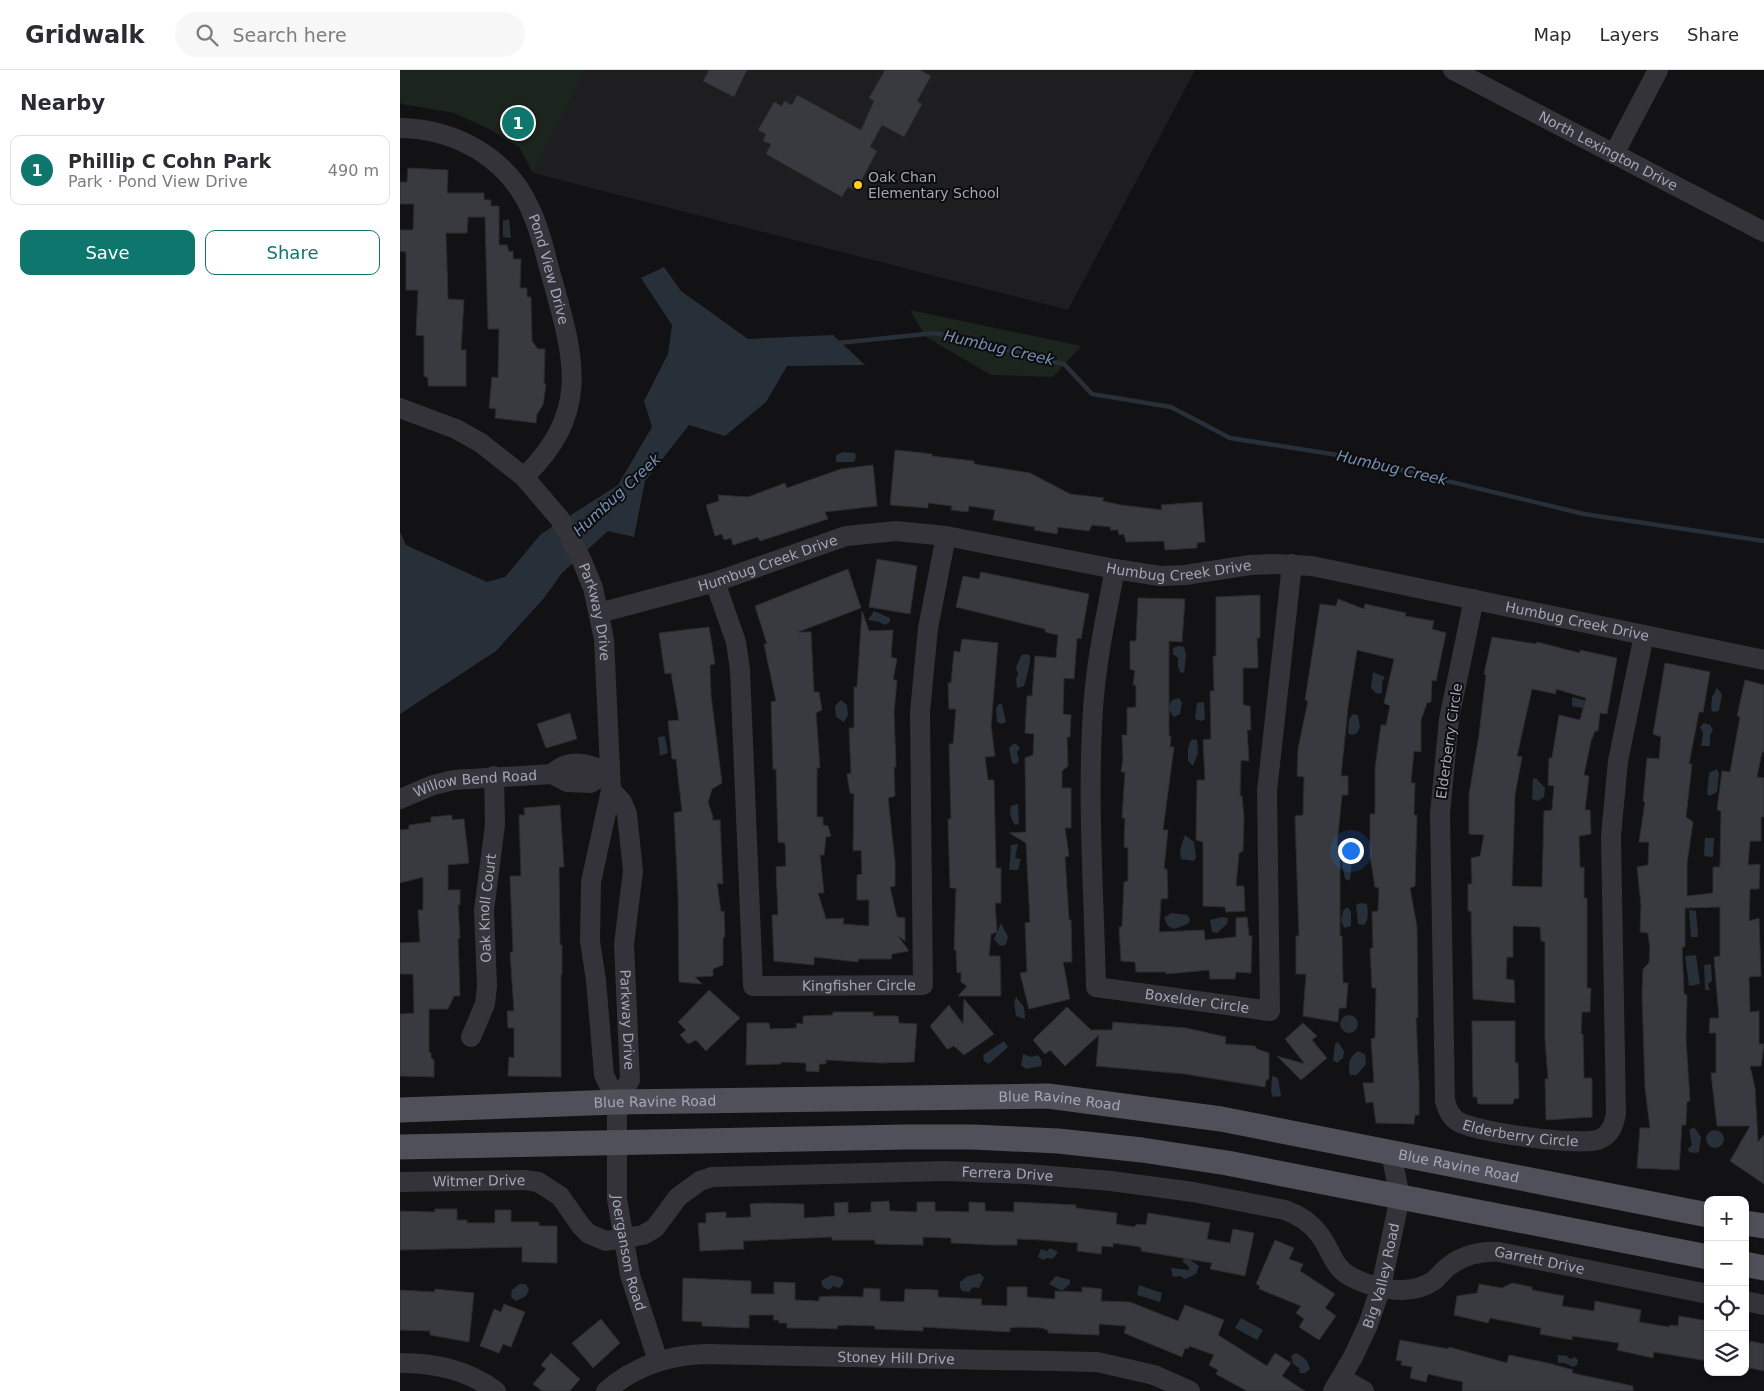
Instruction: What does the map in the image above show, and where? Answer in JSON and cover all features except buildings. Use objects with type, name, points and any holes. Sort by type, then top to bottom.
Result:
[{"type":"main road","name":"Blue Ravine Road","points":[[400,1110],[617,1102],[1048,1096],[1221,1118],[1704,1214]]},
{"type":"main road","points":[[400,1147],[915,1137],[1058,1141],[1142,1150],[1227,1163],[1704,1256]]},
{"type":"main road","points":[[1749,1224],[1764,1226]]},
{"type":"main road","points":[[1749,1265],[1764,1268]]},
{"type":"street","name":"North Lexington Drive","points":[[1453,70],[1764,232]]},
{"type":"street","points":[[1614,154],[1658,70]]},
{"type":"street","name":"Pond View Drive","points":[[400,128],[418,128],[447,134],[486,155],[517,186],[537,225],[570,344],[573,374],[569,403],[560,431],[544,456],[524,477]]},
{"type":"street","name":"Parkway Drive","points":[[400,408],[456,429],[481,443],[524,477],[560,519],[582,561],[599,613],[606,663],[610,781],[591,882],[589,918],[604,1075],[617,1102],[616,1143]]},
{"type":"street","name":"Humbug Creek Drive","points":[[599,613],[715,582],[846,536],[896,531],[946,536],[1160,576],[1185,575],[1250,565],[1292,564],[1312,566],[1764,660]]},
{"type":"street","name":"Kingfisher Circle","points":[[715,582],[736,642],[740,670],[753,986],[923,985],[920,712],[928,628],[946,536]]},
{"type":"street","name":"Boxelder Circle","points":[[1115,569],[1100,645],[1093,707],[1091,757],[1096,987],[1270,1010],[1267,791],[1292,564]]},
{"type":"street","name":"Elderberry Circle","points":[[1474,599],[1449,719],[1440,814],[1445,1101],[1452,1117],[1461,1123],[1528,1137],[1569,1142],[1591,1142],[1602,1138],[1614,1125],[1616,1114],[1611,836],[1618,761],[1644,635]]},
{"type":"street","name":"Willow Bend Road","points":[[400,799],[433,785],[454,780],[494,776],[552,774],[559,767],[568,764],[589,764],[610,781]]},
{"type":"street","name":"Oak Knoll Court","points":[[471,1037],[485,1004],[487,986],[484,910],[495,826],[494,776]]},
{"type":"street","name":"Parkway Drive","points":[[610,781],[627,814],[632,871],[624,944],[630,1080],[617,1102]]},
{"type":"street","name":"Joerganson Road","points":[[616,1143],[617,1199],[622,1238],[630,1275],[658,1361]]},
{"type":"street","name":"Big Valley Road","points":[[1337,1385],[1368,1325],[1381,1287],[1400,1197],[1391,1153]]},
{"type":"street","name":"Ferrera Drive","points":[[622,1238],[644,1235],[655,1228],[678,1197],[700,1181],[712,1177],[944,1171],[1027,1174],[1111,1181],[1193,1192],[1285,1210],[1298,1215],[1318,1233],[1342,1271],[1363,1282],[1381,1287]]},
{"type":"street","name":"Witmer Drive","points":[[400,1182],[525,1180],[538,1182],[560,1196],[580,1226],[589,1234],[606,1241],[622,1238]]},
{"type":"street","name":"Garrett Drive","points":[[1381,1287],[1408,1291],[1424,1286],[1460,1259],[1486,1251],[1704,1293]]},
{"type":"street","points":[[1749,1302],[1764,1305]]},
{"type":"street","name":"Stoney Hill Drive","points":[[606,1391],[642,1367],[658,1361],[675,1356],[705,1354],[1068,1360],[1126,1367],[1154,1375],[1190,1391]]},
{"type":"street","points":[[400,1363],[446,1367],[474,1378],[496,1391]]},
{"type":"street","points":[[1337,1385],[1364,1391]]},
{"type":"shaded area","points":[[400,70],[587,70],[533,173],[519,147],[487,128],[454,113],[402,104],[400,102]]},
{"type":"shaded area","name":"Oak Chan Elementary School","points":[[587,70],[1195,70],[1068,310],[533,173]]},
{"type":"shaded area","points":[[910,310],[1081,346],[1053,377],[991,375],[926,337]]},
{"type":"water","points":[[509,219],[511,238],[503,237],[503,221]]},
{"type":"water","points":[[664,267],[681,291],[748,339],[833,335],[865,365],[787,366],[766,402],[725,436],[689,425],[645,481],[634,537],[608,531],[562,573],[544,598],[496,651],[400,714],[400,532],[406,545],[487,582],[505,577],[541,534],[618,485],[652,427],[644,401],[668,354],[672,325],[641,278]]},
{"type":"water","points":[[843,452],[855,453],[854,462],[836,462],[836,455]]},
{"type":"water","points":[[874,611],[890,618],[890,622],[885,625],[868,620]]},
{"type":"water","points":[[1184,647],[1186,655],[1184,673],[1180,672],[1178,658],[1173,654],[1173,648]]},
{"type":"water","points":[[1024,654],[1030,655],[1030,662],[1024,686],[1017,688],[1016,679],[1018,674],[1016,667],[1021,656]]},
{"type":"water","points":[[1373,672],[1385,677],[1382,682],[1382,693],[1377,694],[1371,688]]},
{"type":"water","points":[[1717,688],[1722,694],[1719,711],[1713,712],[1711,709],[1712,697]]},
{"type":"water","points":[[1572,697],[1595,703],[1592,710],[1572,706]]},
{"type":"water","points":[[1179,698],[1182,703],[1180,714],[1174,717],[1168,709],[1172,700]]},
{"type":"water","points":[[841,700],[847,705],[848,715],[844,722],[836,717],[835,706]]},
{"type":"water","points":[[1204,702],[1205,719],[1201,721],[1195,719],[1197,703]]},
{"type":"water","points":[[999,704],[1002,704],[1006,722],[1001,724],[997,722],[996,708]]},
{"type":"water","points":[[1353,714],[1358,715],[1360,727],[1357,733],[1352,735],[1348,733],[1349,719]]},
{"type":"water","points":[[1704,723],[1710,725],[1713,730],[1710,735],[1710,746],[1701,746],[1703,733],[1700,727]]},
{"type":"water","points":[[665,736],[668,753],[660,756],[658,737]]},
{"type":"water","points":[[1192,739],[1197,740],[1198,753],[1193,766],[1188,761],[1188,752]]},
{"type":"water","points":[[1013,744],[1020,748],[1017,752],[1019,761],[1016,764],[1012,763],[1009,748]]},
{"type":"water","points":[[1717,769],[1719,774],[1717,792],[1710,796],[1707,794],[1709,773]]},
{"type":"water","points":[[1536,778],[1545,788],[1544,797],[1538,801],[1532,799],[1533,779]]},
{"type":"water","points":[[1018,804],[1019,824],[1015,825],[1012,821],[1010,809],[1011,806]]},
{"type":"water","points":[[1185,835],[1194,842],[1196,857],[1194,861],[1181,859],[1180,850]]},
{"type":"water","points":[[1705,838],[1714,838],[1713,857],[1704,856]]},
{"type":"water","points":[[1018,844],[1015,858],[1021,859],[1018,870],[1009,870],[1011,845]]},
{"type":"water","points":[[1348,853],[1352,860],[1350,881],[1345,879],[1342,863],[1344,856]]},
{"type":"water","points":[[1360,903],[1367,904],[1368,912],[1364,925],[1358,924],[1356,905]]},
{"type":"water","points":[[1347,907],[1351,911],[1351,926],[1344,928],[1341,920],[1343,911]]},
{"type":"water","points":[[1689,910],[1696,911],[1698,937],[1691,937]]},
{"type":"water","points":[[1171,913],[1187,915],[1190,919],[1188,924],[1174,929],[1168,926],[1164,918]]},
{"type":"water","points":[[1222,917],[1228,918],[1227,924],[1217,933],[1212,932],[1210,920]]},
{"type":"water","points":[[1001,923],[1008,937],[1006,945],[1000,946],[994,939]]},
{"type":"water","points":[[1696,955],[1700,984],[1689,986],[1685,956]]},
{"type":"water","points":[[1711,964],[1712,981],[1708,984],[1710,990],[1705,990],[1704,965]]},
{"type":"water","points":[[1016,997],[1024,1007],[1025,1019],[1016,1016],[1014,1002]]},
{"type":"water","points":[[1345,1015],[1353,1015],[1358,1020],[1356,1031],[1345,1033],[1340,1028],[1340,1020]]},
{"type":"water","points":[[1004,1041],[1008,1047],[989,1064],[984,1061],[983,1055]]},
{"type":"water","points":[[1338,1042],[1344,1051],[1343,1058],[1337,1063],[1333,1060],[1335,1044]]},
{"type":"water","points":[[1358,1051],[1365,1054],[1366,1064],[1357,1075],[1350,1075],[1349,1062]]},
{"type":"water","points":[[1023,1054],[1031,1057],[1038,1055],[1042,1061],[1041,1066],[1026,1069],[1021,1065]]},
{"type":"water","points":[[1272,1076],[1278,1078],[1281,1096],[1273,1097],[1271,1092]]},
{"type":"water","points":[[1694,1127],[1701,1137],[1699,1152],[1696,1153],[1689,1152],[1688,1149],[1692,1145],[1689,1130]]},
{"type":"water","points":[[1715,1130],[1721,1133],[1724,1139],[1721,1145],[1715,1148],[1709,1145],[1706,1139],[1709,1133]]},
{"type":"water","points":[[1050,1248],[1058,1252],[1053,1259],[1047,1258],[1043,1260],[1038,1257],[1041,1249],[1047,1251]]},
{"type":"water","points":[[1186,1257],[1199,1266],[1196,1274],[1185,1279],[1180,1276],[1173,1277],[1171,1268],[1189,1270],[1189,1267],[1182,1261]]},
{"type":"water","points":[[980,1273],[984,1278],[979,1288],[973,1287],[969,1292],[962,1291],[960,1282],[966,1277]]},
{"type":"water","points":[[831,1275],[842,1278],[844,1282],[840,1288],[833,1286],[829,1290],[823,1287],[821,1281]]},
{"type":"water","points":[[1056,1276],[1070,1280],[1070,1284],[1062,1291],[1049,1284]]},
{"type":"water","points":[[519,1284],[526,1284],[529,1290],[526,1296],[516,1301],[511,1297],[512,1290]]},
{"type":"water","points":[[1139,1285],[1162,1293],[1160,1302],[1137,1295]]},
{"type":"water","points":[[1241,1318],[1263,1330],[1257,1340],[1235,1328]]},
{"type":"water","points":[[1296,1353],[1308,1363],[1310,1369],[1305,1373],[1300,1373],[1299,1368],[1293,1364],[1291,1356]]},
{"type":"water","points":[[1558,1355],[1567,1356],[1570,1359],[1575,1357],[1578,1360],[1577,1365],[1573,1367],[1565,1363],[1558,1363]]},
{"type":"waterway","name":"Humbug Creek","points":[[838,343],[935,333],[1064,364],[1092,394],[1171,407],[1230,438],[1344,456],[1584,514],[1764,541]]},
{"type":"place","name":"Phillip C Cohn Park","points":[[518,123]]},
{"type":"place","name":"Oak Chan Elementary School","points":[[858,185]]}]
